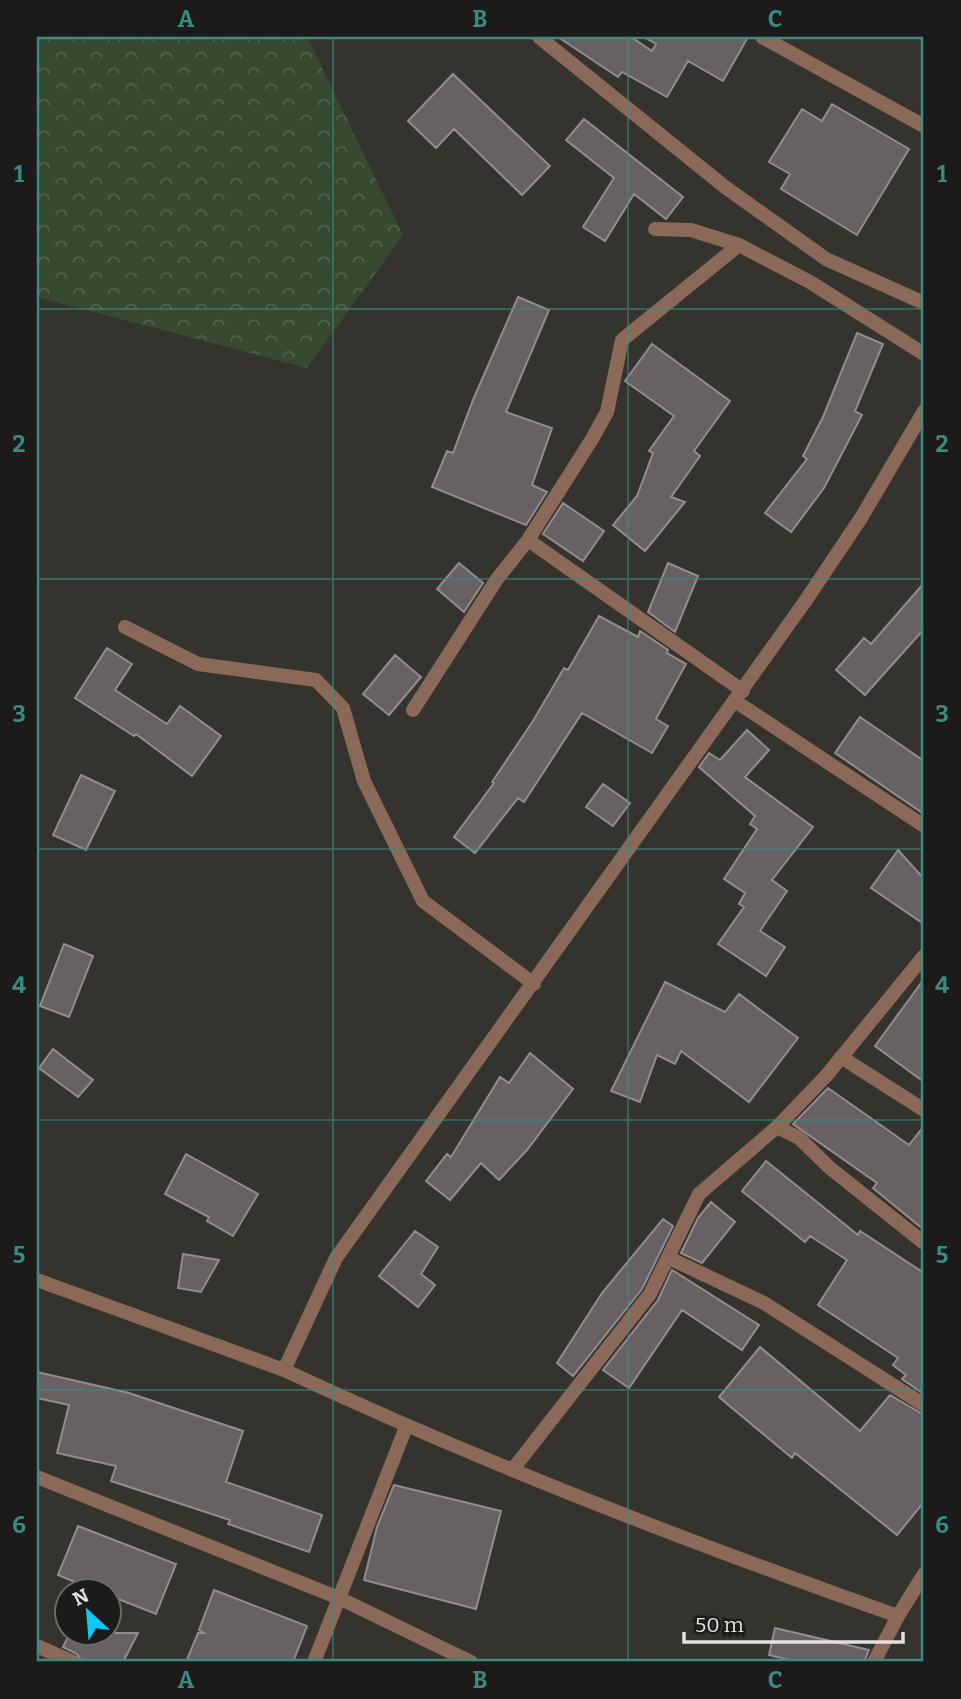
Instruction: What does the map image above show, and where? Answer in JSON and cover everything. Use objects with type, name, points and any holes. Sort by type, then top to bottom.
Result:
[{"type":"street","points":[[539,37],[725,187],[826,259],[924,303]]},
{"type":"street","points":[[762,37],[924,126]]},
{"type":"street","points":[[655,229],[691,230],[739,246],[810,282],[924,354]]},
{"type":"street","points":[[413,710],[497,579],[528,540],[607,412],[622,340],[739,246]]},
{"type":"street","points":[[284,1370],[336,1258],[739,696],[861,518],[924,411]]},
{"type":"street","points":[[528,540],[739,696],[924,826]]},
{"type":"street","points":[[125,627],[198,664],[316,680],[343,708],[364,781],[423,901],[534,984]]},
{"type":"street","points":[[513,1469],[650,1294],[669,1258],[681,1225],[699,1194],[777,1127],[841,1057],[924,956]]},
{"type":"street","points":[[841,1057],[924,1110]]},
{"type":"street","points":[[777,1127],[799,1138],[830,1168],[924,1243]]},
{"type":"street","points":[[669,1258],[764,1303],[924,1405]]},
{"type":"street","points":[[37,1280],[284,1370],[406,1427],[773,1572],[898,1616]]},
{"type":"street","points":[[314,1662],[406,1427]]},
{"type":"street","points":[[37,1477],[339,1598],[471,1662]]},
{"type":"street","points":[[874,1662],[924,1574]]},
{"type":"street","points":[[37,1646],[73,1662]]},
{"type":"green space","points":[[37,37],[307,37],[403,235],[307,368],[37,297]]},
{"type":"building","points":[[558,37],[631,37],[652,51],[656,44],[644,37],[748,37],[723,81],[688,61],[667,97],[622,72],[618,77]]},
{"type":"building","points":[[453,74],[550,166],[522,195],[454,129],[436,148],[408,121]]},
{"type":"building","points":[[832,104],[909,149],[857,235],[781,189],[790,174],[769,162],[802,109],[822,121]]},
{"type":"building","points":[[584,119],[683,197],[666,219],[634,194],[605,241],[583,227],[614,178],[566,140]]},
{"type":"building","points":[[518,297],[549,310],[506,412],[552,428],[532,485],[547,492],[526,525],[432,487],[447,451],[453,453]]},
{"type":"building","points":[[857,333],[883,344],[855,411],[862,415],[824,488],[791,532],[765,513],[807,459],[803,456],[823,417]]},
{"type":"building","points":[[652,344],[730,401],[694,451],[700,456],[671,497],[685,502],[645,551],[613,525],[637,496],[653,453],[649,451],[674,416],[625,381]]},
{"type":"building","points":[[563,503],[604,531],[583,561],[543,534]]},
{"type":"building","points":[[459,563],[483,583],[464,612],[437,589]]},
{"type":"building","points":[[668,563],[698,576],[675,632],[648,612]]},
{"type":"building","points":[[924,583],[924,629],[865,695],[836,670],[864,638],[871,644]]},
{"type":"building","points":[[599,616],[638,637],[640,631],[668,650],[667,653],[686,664],[656,719],[668,726],[652,753],[582,713],[524,802],[518,798],[475,853],[454,837],[494,783],[492,782],[564,668],[568,670]]},
{"type":"building","points":[[107,648],[132,664],[115,690],[167,724],[180,706],[221,736],[192,776],[136,734],[134,736],[75,698]]},
{"type":"building","points":[[395,655],[421,677],[389,715],[363,694]]},
{"type":"building","points":[[860,717],[924,761],[924,814],[835,753]]},
{"type":"building","points":[[747,730],[769,750],[745,777],[813,827],[772,880],[787,891],[760,931],[785,947],[766,976],[718,944],[744,907],[739,904],[745,893],[724,879],[757,829],[750,824],[755,816],[699,767],[709,753],[720,760]]},
{"type":"building","points":[[81,775],[115,791],[86,850],[53,835]]},
{"type":"building","points":[[603,784],[630,803],[613,826],[586,807]]},
{"type":"building","points":[[898,850],[924,879],[924,924],[871,888]]},
{"type":"building","points":[[64,944],[93,956],[69,1017],[40,1006]]},
{"type":"building","points":[[924,979],[924,1082],[875,1046]]},
{"type":"building","points":[[665,982],[725,1012],[739,994],[798,1038],[749,1102],[681,1051],[675,1064],[657,1055],[640,1102],[611,1091]]},
{"type":"building","points":[[53,1049],[93,1080],[78,1097],[39,1068]]},
{"type":"building","points":[[530,1053],[573,1089],[527,1150],[499,1180],[481,1163],[450,1200],[426,1181],[447,1154],[451,1157],[500,1077],[509,1083]]},
{"type":"building","points":[[828,1088],[909,1145],[924,1126],[924,1230],[873,1188],[877,1183],[793,1124]]},
{"type":"building","points":[[186,1154],[258,1194],[233,1236],[207,1221],[209,1217],[165,1194]]},
{"type":"building","points":[[766,1161],[858,1235],[860,1231],[924,1273],[924,1394],[902,1379],[906,1375],[893,1365],[898,1358],[818,1305],[847,1260],[810,1236],[805,1242],[742,1191]]},
{"type":"building","points":[[711,1202],[735,1222],[702,1263],[681,1253],[698,1218]]},
{"type":"building","points":[[663,1219],[673,1226],[642,1289],[573,1376],[557,1363],[602,1293]]},
{"type":"building","points":[[415,1231],[438,1247],[421,1274],[435,1285],[418,1307],[379,1276]]},
{"type":"building","points":[[183,1254],[219,1260],[201,1292],[178,1288]]},
{"type":"building","points":[[672,1270],[759,1325],[742,1350],[682,1310],[629,1388],[603,1370],[658,1300]]},
{"type":"building","points":[[760,1347],[860,1431],[890,1395],[924,1415],[924,1502],[897,1535],[795,1453],[792,1458],[719,1397]]},
{"type":"building","points":[[37,1372],[129,1393],[243,1431],[226,1482],[322,1515],[309,1552],[228,1524],[230,1520],[111,1481],[116,1466],[57,1453],[69,1405],[37,1398]]},
{"type":"building","points":[[394,1485],[501,1511],[476,1609],[364,1580],[377,1527]]},
{"type":"building","points":[[78,1526],[176,1564],[156,1614],[122,1601],[122,1576],[58,1575]]},
{"type":"building","points":[[214,1590],[307,1626],[293,1662],[186,1662],[198,1633],[204,1633],[199,1630]]},
{"type":"building","points":[[775,1628],[869,1650],[864,1662],[797,1662],[769,1655]]},
{"type":"building","points":[[122,1633],[138,1633],[123,1662],[82,1662],[77,1654],[63,1647],[122,1646]]}]
